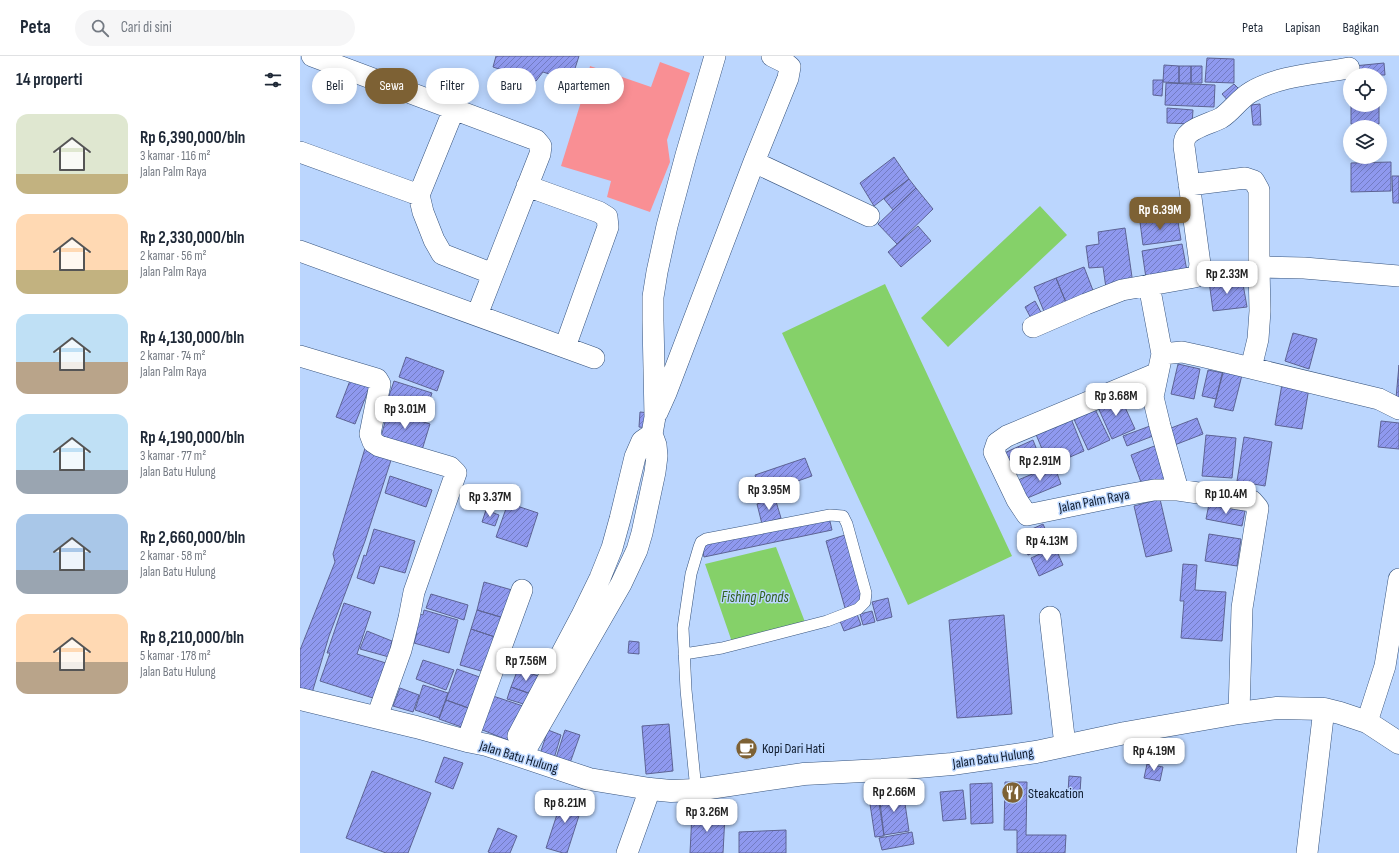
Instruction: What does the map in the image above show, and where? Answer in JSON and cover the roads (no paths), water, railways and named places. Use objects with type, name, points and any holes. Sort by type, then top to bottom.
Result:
[{"type":"street","points":[[312,56],[536,140],[541,146],[540,154],[477,315]]},
{"type":"street","points":[[653,425],[653,297],[657,272],[667,226],[686,155],[715,56]]},
{"type":"street","points":[[516,754],[600,578],[614,541],[635,457],[642,441],[653,425],[754,162],[788,78],[790,67],[772,56]]},
{"type":"street","points":[[1033,328],[1086,304],[1122,290],[1195,277],[1199,271],[1200,264],[1184,146],[1186,137],[1192,130],[1221,118],[1230,112],[1237,102],[1262,87],[1285,79],[1343,69]]},
{"type":"street","points":[[454,109],[419,195],[423,212],[442,254],[493,274]]},
{"type":"street","points":[[300,152],[419,195]]},
{"type":"street","points":[[754,162],[869,216]]},
{"type":"street","points":[[1189,185],[1245,178],[1254,181],[1259,190],[1260,328],[1251,368]]},
{"type":"street","points":[[527,186],[599,212],[607,217],[608,227],[565,347]]},
{"type":"street","points":[[300,252],[594,358]]},
{"type":"street","points":[[1259,267],[1304,268],[1399,276]]},
{"type":"street","points":[[1149,285],[1160,363],[1153,397],[1178,490]]},
{"type":"street","name":"Jalan Palm Raya","points":[[1239,713],[1242,608],[1258,508],[1252,501],[1178,490],[1154,490],[1115,496],[1027,515],[1017,500],[994,452],[997,442],[1182,352],[1205,356],[1379,399],[1399,409]]},
{"type":"street","points":[[300,356],[377,379],[380,384],[370,434],[372,442],[379,446],[450,467],[456,473],[414,592],[401,650],[377,717]]},
{"type":"street","points":[[1367,722],[1385,666],[1399,579]]},
{"type":"street","points":[[467,741],[522,590]]},
{"type":"street","points":[[1050,617],[1065,745]]},
{"type":"street","name":"Jalan Batu Hulung","points":[[300,699],[377,717],[516,754],[589,779],[671,791],[696,790],[804,774],[882,770],[952,764],[1036,752],[1065,745],[1239,713],[1277,708],[1324,710],[1340,713],[1367,722],[1399,743]]},
{"type":"street","points":[[1307,853],[1324,710]]},
{"type":"street","points":[[627,853],[650,789]]},
{"type":"lane","points":[[684,654],[722,648],[827,621],[858,609],[865,602],[866,593],[847,524],[843,516],[830,515],[706,539],[699,547],[692,574],[683,628],[684,654],[686,690],[696,790]]},
{"type":"water","points":[[1040,206],[1067,235],[948,347],[921,318]]},
{"type":"water","points":[[885,284],[1012,556],[908,605],[782,333]]},
{"type":"water","name":"Fishing Ponds","points":[[776,547],[805,622],[732,642],[705,564]]},
{"type":"place","name":"Kopi Dari Hati","points":[[747,748]]},
{"type":"place","name":"Steakcation","points":[[1013,793]]}]
